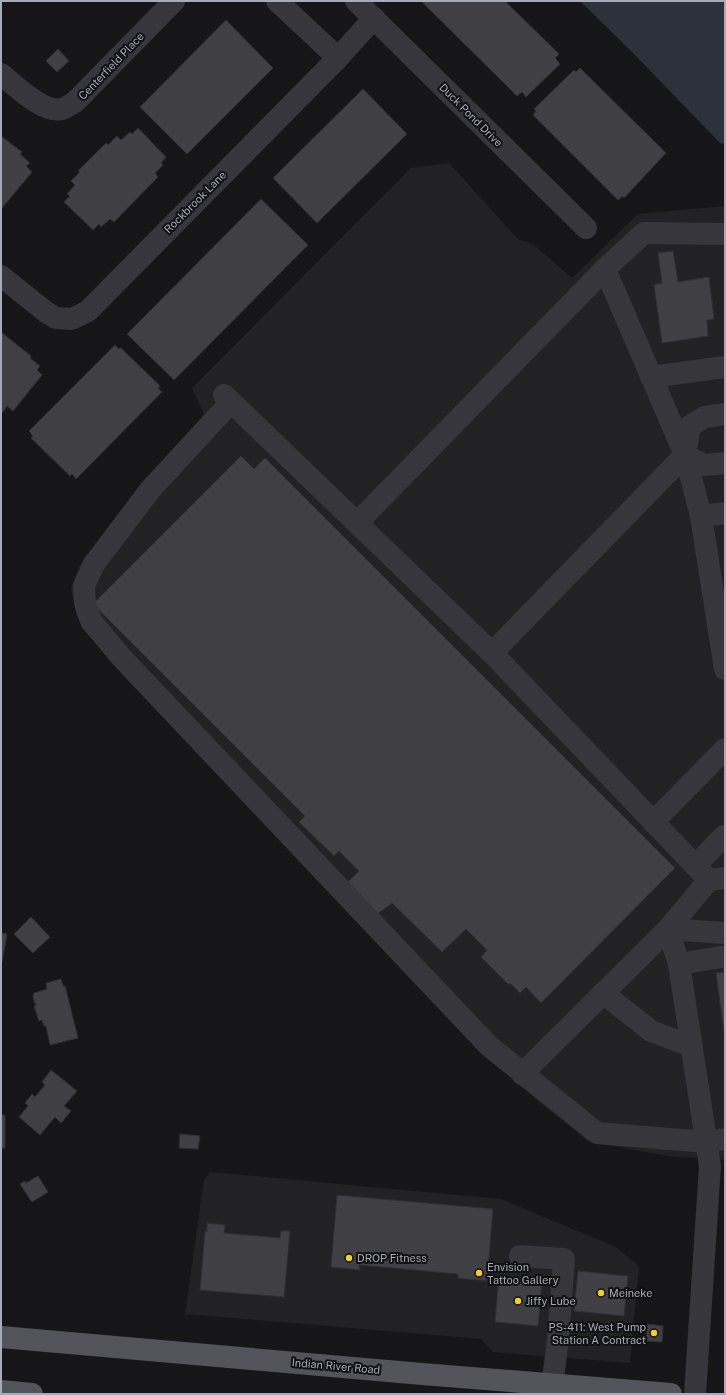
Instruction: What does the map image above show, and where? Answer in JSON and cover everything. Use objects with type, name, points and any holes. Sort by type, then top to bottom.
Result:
[{"type":"main road","name":"Indian River Road","points":[[1,1337],[422,1374],[552,1389],[671,1394]]},
{"type":"main road","points":[[1,1391],[32,1394]]},
{"type":"street","name":"Centerfield Place","points":[[1,74],[38,104],[50,109],[61,110],[75,102],[174,1]]},
{"type":"street","points":[[277,1],[338,58]]},
{"type":"street","name":"Duck Pond Drive","points":[[356,1],[586,228]]},
{"type":"street","name":"Rockbrook Lane","points":[[1,276],[46,312],[56,318],[72,319],[88,311],[338,58],[374,18]]},
{"type":"street","points":[[357,523],[605,269],[644,233],[725,234]]},
{"type":"street","points":[[605,269],[685,455],[701,516],[725,664]]},
{"type":"street","points":[[651,377],[725,367]]},
{"type":"street","points":[[710,874],[653,822],[492,653],[227,399],[150,490],[94,564],[84,586],[85,603],[91,621],[128,664],[489,1046],[597,1133],[716,1140]]},
{"type":"street","points":[[492,653],[685,455],[690,426],[705,417],[725,414]]},
{"type":"street","points":[[685,455],[704,464],[725,463]]},
{"type":"street","points":[[701,516],[725,513]]},
{"type":"street","points":[[653,822],[725,749]]},
{"type":"street","points":[[522,1074],[668,929],[710,874],[725,836]]},
{"type":"street","points":[[668,929],[725,933]]},
{"type":"street","points":[[668,929],[679,964],[691,1046],[716,1140],[710,1166],[695,1394]]},
{"type":"street","points":[[679,964],[721,957]]},
{"type":"street","points":[[604,993],[651,1031],[691,1046]]},
{"type":"street","points":[[520,1256],[564,1259],[558,1340],[552,1389]]},
{"type":"shaded area","points":[[580,1],[722,1],[725,6],[725,143],[721,144],[633,53]]},
{"type":"shaded area","points":[[449,163],[518,239],[534,245],[572,278],[638,214],[725,206],[725,1160],[668,1156],[589,1142],[515,1082],[77,618],[71,588],[81,563],[204,415],[192,388],[411,168]]},
{"type":"shaded area","points":[[210,1172],[501,1199],[616,1247],[639,1266],[630,1363],[493,1352],[481,1339],[185,1314],[204,1180]]},
{"type":"building","points":[[421,1],[505,1],[559,54],[555,58],[560,64],[526,97],[522,92],[517,96]]},
{"type":"building","points":[[226,20],[273,68],[187,154],[140,107]]},
{"type":"building","points":[[58,49],[69,61],[57,72],[46,61]]},
{"type":"building","points":[[580,68],[666,153],[624,198],[623,196],[618,200],[533,115],[536,111],[534,109],[574,70],[576,72]]},
{"type":"building","points":[[363,89],[407,134],[317,223],[273,178]]},
{"type":"building","points":[[138,128],[166,157],[161,163],[163,165],[155,173],[158,177],[114,222],[110,219],[101,227],[99,224],[93,230],[64,202],[70,196],[67,194],[75,185],[71,181],[80,172],[78,171],[106,143],[108,145],[117,136],[121,140],[130,132],[132,134]]},
{"type":"building","points":[[1,136],[22,152],[20,154],[30,163],[26,166],[32,172],[2,208],[1,207]]},
{"type":"building","points":[[261,199],[308,245],[174,380],[127,334]]},
{"type":"building","points":[[673,251],[678,282],[709,277],[714,319],[707,320],[708,336],[662,343],[654,285],[662,283],[658,253]]},
{"type":"building","points":[[1,332],[31,356],[30,358],[40,366],[37,370],[42,375],[13,411],[7,406],[3,412],[1,411]]},
{"type":"building","points":[[115,345],[119,349],[121,348],[160,386],[158,388],[162,392],[76,479],[72,474],[70,476],[31,438],[33,436],[29,431]]},
{"type":"building","points":[[241,456],[254,469],[265,458],[675,868],[541,1003],[526,987],[520,993],[510,983],[509,985],[481,957],[487,950],[466,929],[442,952],[392,903],[372,918],[342,888],[359,871],[339,851],[334,856],[299,822],[305,816],[93,604]]},
{"type":"building","points":[[31,917],[50,937],[33,953],[14,934]]},
{"type":"building","points":[[1,933],[7,934],[2,962],[1,962]]},
{"type":"building","points":[[725,948],[725,1039],[716,973],[724,972],[720,949]]},
{"type":"building","points":[[61,979],[63,986],[65,986],[78,1038],[50,1045],[46,1026],[44,1026],[42,1020],[39,1021],[34,1006],[37,1005],[35,1004],[33,996],[34,993],[47,989],[46,983]]},
{"type":"building","points":[[51,1070],[77,1091],[64,1106],[71,1111],[61,1123],[55,1117],[40,1135],[19,1117],[28,1106],[25,1103],[32,1094],[35,1097],[45,1085],[42,1082]]},
{"type":"building","points":[[1,1115],[5,1115],[5,1148],[1,1148]]},
{"type":"building","points":[[180,1134],[200,1136],[198,1149],[179,1148]]},
{"type":"building","points":[[38,1176],[48,1192],[32,1202],[20,1184],[25,1181],[26,1183]]},
{"type":"building","points":[[337,1195],[493,1209],[487,1281],[458,1278],[458,1274],[359,1265],[360,1270],[331,1267]]},
{"type":"building","points":[[207,1223],[225,1225],[224,1233],[280,1238],[281,1231],[290,1231],[284,1297],[200,1290]]},
{"type":"building","name":"Meineke","points":[[578,1271],[628,1276],[624,1316],[574,1311]]},
{"type":"building","name":"Jiffy Lube","points":[[499,1276],[542,1280],[538,1326],[495,1322]]},
{"type":"building","name":"PS-411: West Pump Station A Contract","points":[[647,1324],[663,1326],[662,1342],[646,1341]]},
{"type":"place","name":"DROP Fitness","points":[[349,1258]]},
{"type":"place","name":"Envision Tattoo Gallery","points":[[479,1273]]},
{"type":"place","name":"Meineke","points":[[601,1293]]},
{"type":"place","name":"Jiffy Lube","points":[[518,1301]]},
{"type":"place","name":"PS-411: West Pump Station A Contract","points":[[654,1333]]}]
